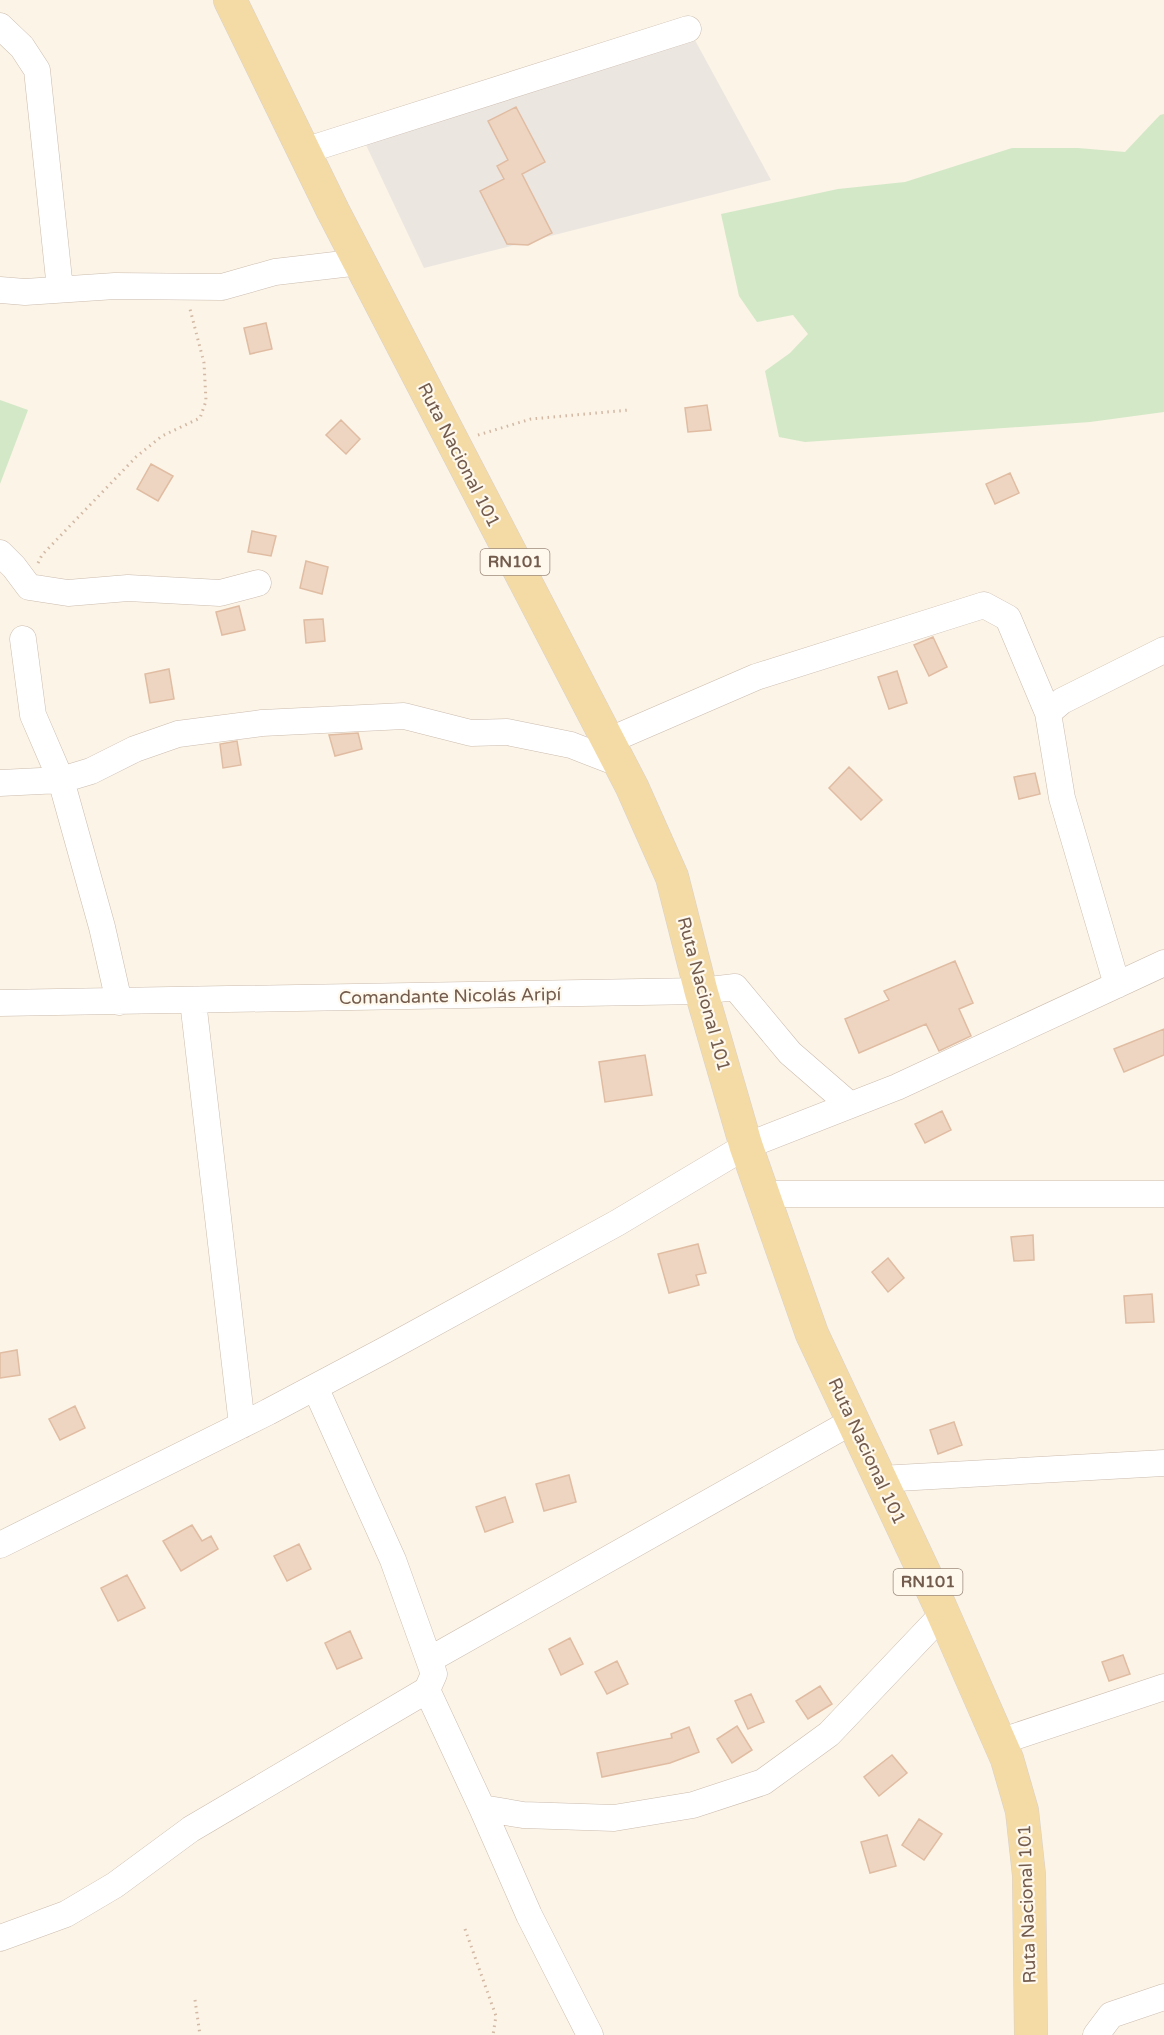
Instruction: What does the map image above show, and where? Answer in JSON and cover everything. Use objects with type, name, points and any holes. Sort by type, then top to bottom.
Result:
[{"type":"main road","name":"Ruta Nacional 101","points":[[230,0],[360,262],[614,752],[672,877],[701,991],[747,1146],[812,1334],[1007,1760],[1022,1811],[1029,1875],[1031,2035]]},
{"type":"street","points":[[0,26],[22,46],[37,70],[60,290]]},
{"type":"street","points":[[304,151],[688,29]]},
{"type":"street","points":[[0,290],[60,290],[115,286],[222,287],[275,272],[360,262]]},
{"type":"street","points":[[0,553],[29,587],[69,593],[128,588],[220,593],[258,583]]},
{"type":"street","points":[[0,783],[61,780],[91,771],[135,749],[178,734],[262,723],[404,716],[471,733],[507,732],[614,752],[756,677],[984,605],[1008,618],[1048,713],[1062,798],[1117,985]]},
{"type":"street","points":[[23,639],[33,715],[61,780],[102,927],[118,1002]]},
{"type":"street","points":[[1048,713],[1062,700],[1164,650]]},
{"type":"street","points":[[0,1545],[315,1387],[617,1222],[747,1146],[897,1087],[1164,963]]},
{"type":"street","name":"Comandante Nicolás Aripí","points":[[0,1003],[701,991],[735,987],[790,1053],[850,1105]]},
{"type":"street","points":[[193,1001],[242,1425]]},
{"type":"street","points":[[763,1194],[1164,1194]]},
{"type":"street","points":[[0,1938],[66,1914],[115,1885],[191,1829],[427,1690],[434,1674],[393,1560],[315,1387]]},
{"type":"street","points":[[429,1660],[853,1421]]},
{"type":"street","points":[[880,1479],[1164,1464]]},
{"type":"street","points":[[482,1808],[523,1815],[614,1818],[693,1805],[763,1782],[829,1734],[942,1615]]},
{"type":"street","points":[[999,1742],[1164,1687]]},
{"type":"street","points":[[427,1690],[529,1915],[590,2035]]},
{"type":"street","points":[[1096,2035],[1112,2014],[1164,1997]]},
{"type":"path","points":[[29,587],[42,555],[136,457],[162,436],[200,418],[206,401],[204,363],[185,286]]},
{"type":"path","points":[[453,442],[531,419],[629,410]]},
{"type":"path","points":[[465,1929],[496,2016],[493,2035]]},
{"type":"path","points":[[195,2000],[200,2035]]},
{"type":"shaded area","points":[[690,31],[771,180],[424,268],[358,128]]},
{"type":"green space","points":[[1164,114],[1164,412],[1090,422],[805,442],[779,437],[765,371],[790,353],[808,334],[793,315],[757,322],[739,296],[721,214],[838,189],[905,182],[1012,148],[1078,148],[1125,152],[1160,115]]},
{"type":"green space","points":[[0,400],[28,410],[0,484]]},
{"type":"building","points":[[516,107],[545,162],[522,174],[552,233],[528,245],[507,244],[480,191],[504,179],[497,166],[508,160],[488,121]]},
{"type":"building","points":[[266,323],[272,349],[250,354],[244,328]]},
{"type":"building","points":[[707,405],[711,430],[688,432],[685,408]]},
{"type":"building","points":[[341,420],[360,439],[346,454],[326,435]]},
{"type":"building","points":[[151,464],[173,476],[158,501],[137,489]]},
{"type":"building","points":[[1010,473],[1019,493],[995,504],[986,484]]},
{"type":"building","points":[[252,531],[276,536],[271,556],[248,552]]},
{"type":"building","points":[[306,561],[328,567],[322,594],[300,588]]},
{"type":"building","points":[[239,606],[245,630],[222,635],[216,612]]},
{"type":"building","points":[[323,619],[325,641],[306,643],[304,620]]},
{"type":"building","points":[[933,637],[947,667],[929,676],[914,645]]},
{"type":"building","points":[[169,669],[174,699],[150,703],[145,674]]},
{"type":"building","points":[[897,671],[907,703],[889,709],[878,677]]},
{"type":"building","points":[[358,733],[362,749],[335,756],[329,735]]},
{"type":"building","points":[[237,741],[241,765],[223,768],[220,744]]},
{"type":"building","points":[[849,767],[882,800],[861,820],[829,788]]},
{"type":"building","points":[[1035,773],[1040,794],[1019,799],[1014,777]]},
{"type":"building","points":[[955,961],[973,1003],[959,1009],[971,1036],[939,1051],[926,1024],[859,1053],[845,1019],[889,1000],[884,991]]},
{"type":"building","points":[[1164,1029],[1164,1055],[1124,1072],[1114,1049]]},
{"type":"building","points":[[645,1055],[652,1095],[605,1102],[599,1062]]},
{"type":"building","points":[[942,1111],[951,1130],[925,1143],[915,1124]]},
{"type":"building","points":[[1033,1235],[1034,1260],[1014,1261],[1011,1237]]},
{"type":"building","points":[[698,1244],[706,1273],[696,1275],[699,1285],[669,1293],[658,1254]]},
{"type":"building","points":[[888,1258],[904,1278],[888,1292],[872,1272]]},
{"type":"building","points":[[1152,1294],[1154,1322],[1126,1323],[1124,1296]]},
{"type":"building","points":[[17,1350],[20,1375],[0,1378],[0,1353]]},
{"type":"building","points":[[75,1406],[85,1428],[60,1440],[49,1419]]},
{"type":"building","points":[[954,1422],[962,1445],[938,1454],[930,1430]]},
{"type":"building","points":[[569,1475],[576,1502],[544,1511],[536,1484]]},
{"type":"building","points":[[505,1497],[513,1522],[485,1532],[476,1507]]},
{"type":"building","points":[[192,1525],[202,1541],[211,1536],[218,1549],[181,1571],[163,1541]]},
{"type":"building","points":[[299,1544],[311,1569],[287,1581],[274,1556]]},
{"type":"building","points":[[127,1575],[145,1608],[118,1621],[101,1588]]},
{"type":"building","points":[[350,1631],[362,1658],[337,1669],[325,1643]]},
{"type":"building","points":[[570,1638],[583,1664],[561,1675],[549,1649]]},
{"type":"building","points":[[1123,1655],[1130,1674],[1109,1681],[1102,1662]]},
{"type":"building","points":[[617,1661],[628,1684],[607,1694],[595,1672]]},
{"type":"building","points":[[820,1686],[832,1704],[808,1719],[796,1701]]},
{"type":"building","points":[[751,1694],[764,1722],[748,1729],[735,1701]]},
{"type":"building","points":[[737,1726],[752,1750],[732,1763],[717,1739]]},
{"type":"building","points":[[689,1727],[699,1752],[670,1763],[602,1777],[597,1753],[672,1738],[671,1734]]},
{"type":"building","points":[[892,1755],[907,1773],[879,1796],[864,1777]]},
{"type":"building","points":[[919,1819],[942,1834],[924,1860],[902,1845]]},
{"type":"building","points":[[887,1835],[896,1866],[870,1873],[861,1842]]}]
